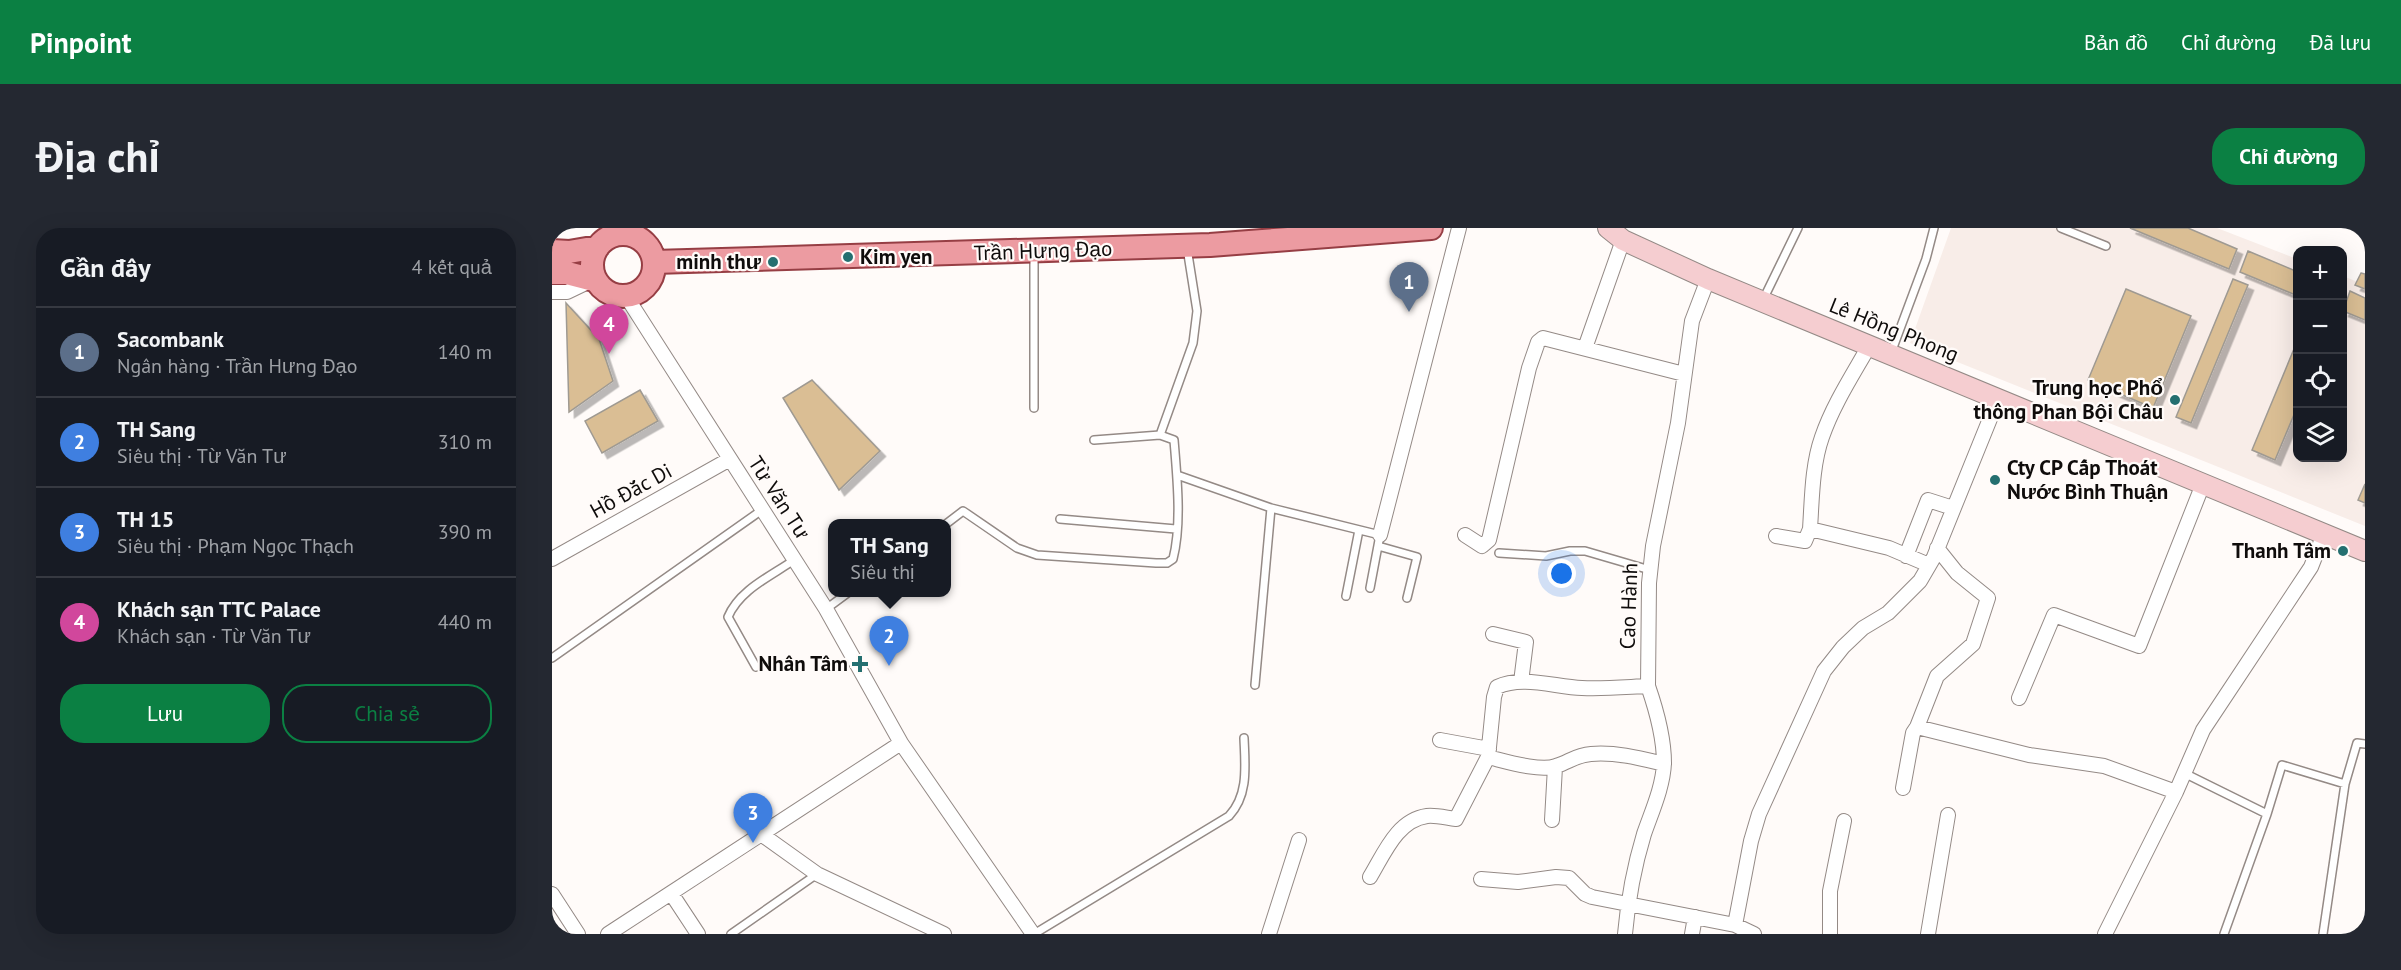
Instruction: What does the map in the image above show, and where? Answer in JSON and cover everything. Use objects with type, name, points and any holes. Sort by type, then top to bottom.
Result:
[{"type":"main road","name":"Trần Hưng Đạo","points":[[654,262],[1034,251],[1155,238],[1431,228]]},
{"type":"main road","points":[[552,251],[569,252],[610,236],[626,234],[645,243],[654,262],[653,273],[648,283],[636,293],[626,296],[605,291],[594,280],[567,273],[552,273]]},
{"type":"main road","name":"Lê Hồng Phong","points":[[1615,234],[1762,302],[2365,551]]},
{"type":"main road","points":[[594,280],[593,258],[610,236]]},
{"type":"street","points":[[1379,540],[1459,228]]},
{"type":"street","points":[[1585,348],[1615,234]]},
{"type":"street","name":"Cao Hành","points":[[1625,934],[1627,903],[1644,835],[1657,799],[1664,764],[1654,703],[1648,686],[1650,570],[1653,546],[1678,423],[1692,321],[1708,279]]},
{"type":"street","points":[[552,292],[567,292],[594,280]]},
{"type":"street","name":"Từ Văn Tư","points":[[626,296],[826,609],[901,743],[1033,934]]},
{"type":"street","points":[[1465,535],[1482,546],[1489,540],[1529,368],[1538,342],[1543,338],[1684,375]]},
{"type":"street","points":[[1776,536],[1805,541],[1810,529],[1821,439],[1837,403],[1869,346]]},
{"type":"street","points":[[1735,925],[1751,841],[1759,814],[1824,671],[1843,647],[1863,628],[1888,613],[1920,581],[1937,548],[1998,399]]},
{"type":"street","name":"Hồ Đắc Di","points":[[552,559],[730,459]]},
{"type":"street","points":[[2019,698],[2054,615],[2139,646],[2203,484]]},
{"type":"street","points":[[1906,556],[1928,500],[1953,508]]},
{"type":"street","points":[[1810,529],[1889,548],[1929,565]]},
{"type":"street","points":[[2105,934],[2176,792],[2203,730],[2311,567],[2324,534]]},
{"type":"street","points":[[1903,788],[1913,733],[1937,676],[1973,644],[1988,598],[1957,573],[1937,548]]},
{"type":"street","points":[[1493,634],[1526,642],[1521,682]]},
{"type":"street","points":[[1370,877],[1397,832],[1412,820],[1428,815],[1456,819],[1489,753],[1497,687],[1521,682],[1582,688],[1648,686]]},
{"type":"street","points":[[1917,727],[2029,755],[2104,766],[2176,792]]},
{"type":"street","points":[[1440,741],[1535,766],[1555,767],[1572,757],[1589,754],[1618,754],[1664,764]]},
{"type":"street","points":[[608,934],[901,743]]},
{"type":"street","points":[[1552,820],[1555,767]]},
{"type":"street","points":[[1928,934],[1948,815]]},
{"type":"street","points":[[1830,934],[1830,891],[1844,820]]},
{"type":"street","points":[[761,834],[817,874],[944,934]]},
{"type":"street","points":[[1269,934],[1299,840]]},
{"type":"street","points":[[1481,879],[1518,882],[1556,877],[1569,878],[1585,894],[1735,925],[1754,934]]},
{"type":"street","points":[[671,893],[698,934]]},
{"type":"street","points":[[552,894],[578,934]]},
{"type":"street","points":[[1692,934],[1695,917]]},
{"type":"lane","points":[[1762,302],[1798,228]]},
{"type":"lane","points":[[1890,356],[1926,259],[1934,228]]},
{"type":"lane","points":[[2061,228],[2106,246]]},
{"type":"lane","points":[[2357,228],[2365,231]]},
{"type":"lane","points":[[1160,435],[1193,343],[1197,311],[1186,237]]},
{"type":"lane","points":[[1034,251],[1034,408]]},
{"type":"lane","points":[[951,520],[963,511],[1017,548],[1037,555],[1167,563],[1173,559],[1176,529],[1177,475],[1174,440],[1160,435],[1094,440]]},
{"type":"lane","points":[[1177,475],[1270,508],[1359,530],[1417,556],[1407,598]]},
{"type":"lane","points":[[1255,686],[1270,508]]},
{"type":"lane","points":[[552,658],[762,510]]},
{"type":"lane","points":[[1060,519],[1176,529]]},
{"type":"lane","points":[[1346,596],[1359,530]]},
{"type":"lane","points":[[1370,588],[1379,540]]},
{"type":"lane","points":[[1499,553],[1546,556],[1570,551],[1585,551],[1650,570]]},
{"type":"lane","points":[[756,667],[728,617],[732,608],[744,594],[794,560]]},
{"type":"lane","points":[[826,609],[842,597]]},
{"type":"lane","points":[[1033,934],[1229,816],[1239,806],[1243,791],[1244,738]]},
{"type":"lane","points":[[2323,934],[2345,784],[2357,743],[2365,744]]},
{"type":"lane","points":[[2224,934],[2282,765],[2345,784]]},
{"type":"lane","points":[[2183,772],[2267,814]]},
{"type":"lane","points":[[731,934],[817,874]]},
{"type":"shaded area","name":"Trung học Phổ thông Phan Bội Châu","points":[[1951,228],[2217,228],[2293,257],[2293,462],[2347,462],[2347,278],[2365,285],[2365,526],[1910,343]]},
{"type":"building","points":[[2130,228],[2188,228],[2237,249],[2229,269]]},
{"type":"building","points":[[2248,251],[2293,270],[2293,294],[2240,272]]},
{"type":"building","points":[[2361,273],[2365,274],[2365,289],[2355,285]]},
{"type":"building","points":[[2233,279],[2248,285],[2191,423],[2176,417]]},
{"type":"building","points":[[2126,289],[2191,316],[2153,408],[2088,380]]},
{"type":"building","points":[[2350,291],[2365,298],[2365,320],[2347,313]]},
{"type":"building","points":[[566,303],[599,339],[613,381],[569,412]]},
{"type":"building","points":[[2293,351],[2293,417],[2275,460],[2252,450]]},
{"type":"building","points":[[812,380],[880,451],[839,490],[783,398]]},
{"type":"building","points":[[640,390],[658,421],[602,453],[585,421]]},
{"type":"building","points":[[2365,484],[2365,503],[2358,500]]},
{"type":"place","name":"Kim yen","points":[[848,257]]},
{"type":"place","name":"minh thư","points":[[773,262]]},
{"type":"place","name":"Sacombank","points":[[1409,312]]},
{"type":"place","name":"Khách sạn TTC Palace","points":[[609,354]]},
{"type":"place","name":"Trung học Phổ thông Phan Bội Châu","points":[[2175,400]]},
{"type":"place","name":"Cty CP Cấp Thoát Nước Bình Thuận","points":[[1995,480]]},
{"type":"place","name":"Thanh Tâm","points":[[2343,551]]},
{"type":"place","name":"Nhân Tâm","points":[[860,664]]},
{"type":"place","name":"TH Sang","points":[[889,666]]},
{"type":"place","name":"TH 15","points":[[753,843]]}]
